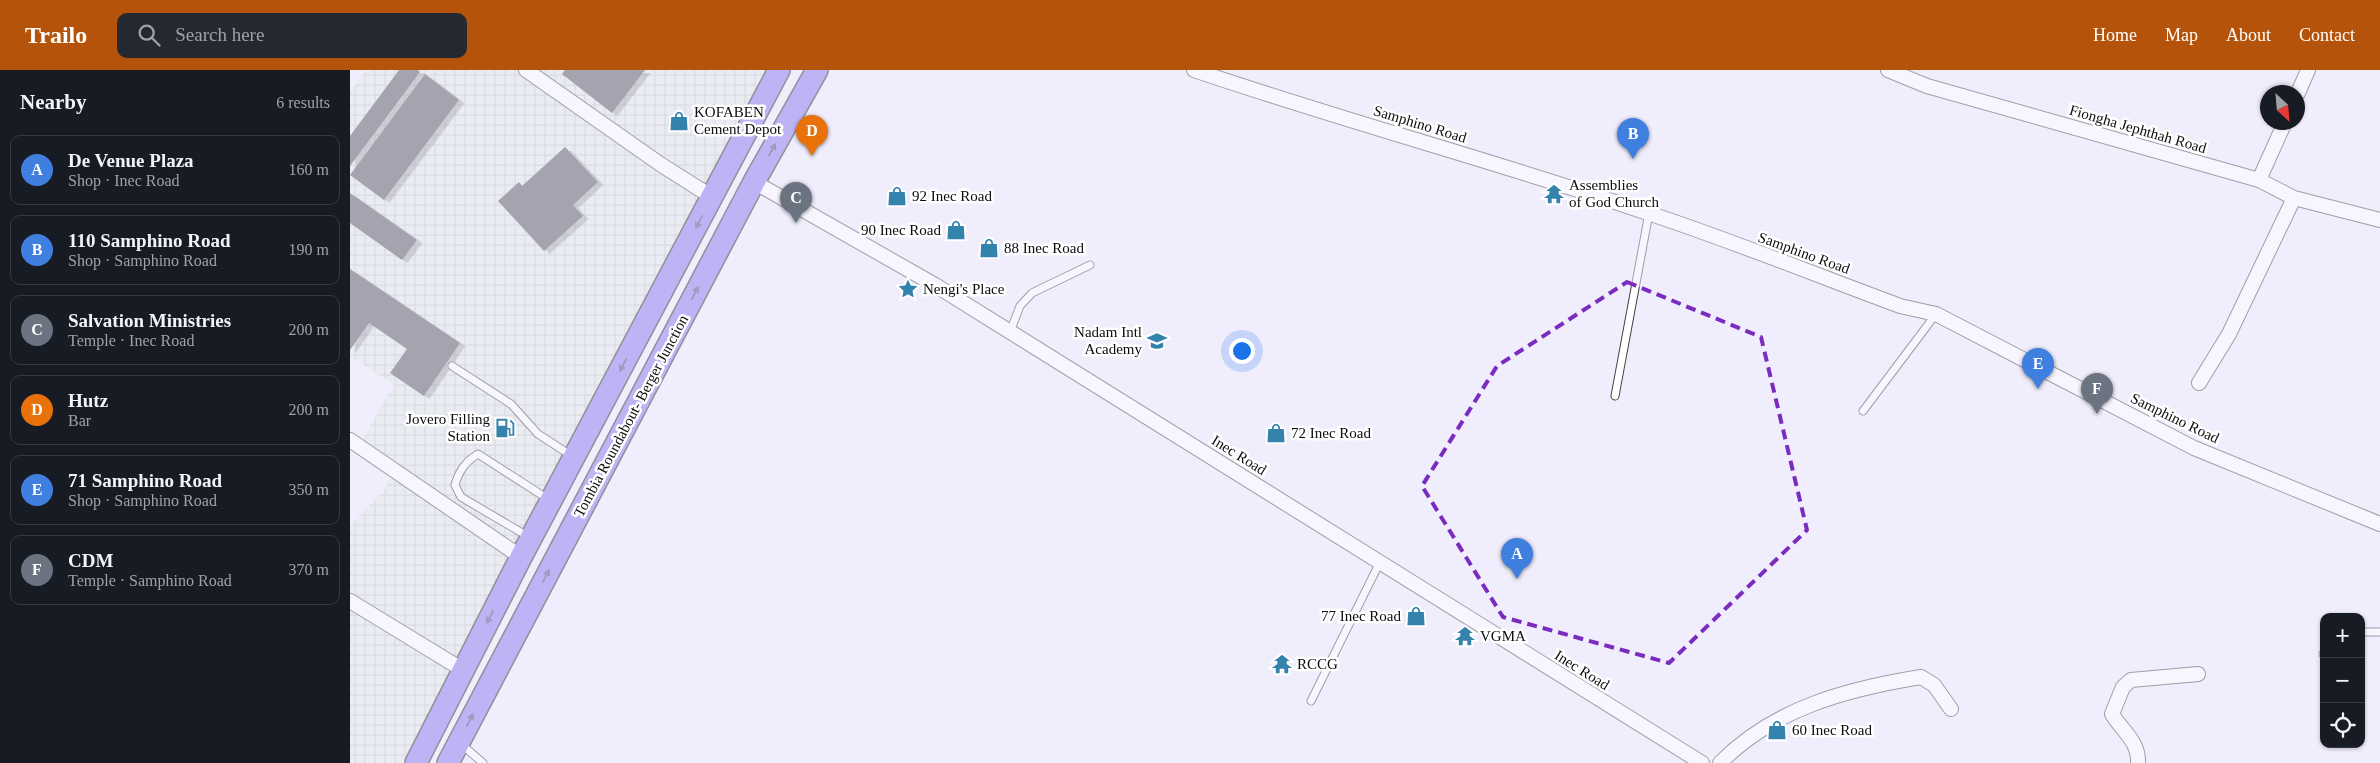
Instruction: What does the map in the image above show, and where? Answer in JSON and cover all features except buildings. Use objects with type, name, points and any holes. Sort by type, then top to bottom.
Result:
[{"type":"main road","name":"Tombia Roundabout- Berger Junction","points":[[416,763],[550,501],[779,70]]},
{"type":"main road","name":"Tombia Roundabout- Berger Junction","points":[[448,763],[754,182],[817,70]]},
{"type":"street","points":[[526,70],[712,197]]},
{"type":"street","name":"Samphino Road","points":[[1194,70],[1287,102],[1406,136],[1649,213],[1900,306],[1936,314],[2194,448],[2380,524]]},
{"type":"street","name":"Fiongha Jephthah Road","points":[[1888,70],[1927,86],[2259,180],[2294,198],[2380,220]]},
{"type":"street","points":[[2301,85],[2308,70]]},
{"type":"street","points":[[2259,180],[2281,130]]},
{"type":"street","name":"Inec Road","points":[[754,182],[935,286],[1702,763]]},
{"type":"street","points":[[2199,383],[2229,334],[2294,198]]},
{"type":"street","points":[[350,440],[526,548]]},
{"type":"street","points":[[350,600],[463,670]]},
{"type":"street","points":[[2138,763],[2138,754],[2131,737],[2118,726],[2112,714],[2122,687],[2131,680],[2198,674]]},
{"type":"street","points":[[1720,763],[1732,750],[1769,723],[1813,702],[1883,683],[1921,677],[1934,685],[1951,709]]},
{"type":"lane","points":[[1615,396],[1649,213]]},
{"type":"lane","points":[[1010,332],[1020,306],[1032,293],[1090,265]]},
{"type":"lane","points":[[1863,411],[1936,314]]},
{"type":"lane","points":[[452,366],[511,404],[538,434],[574,458]]},
{"type":"lane","points":[[526,548],[461,497],[455,486],[458,474],[468,460],[478,454],[550,501]]},
{"type":"lane","points":[[1310,701],[1380,562]]},
{"type":"lane","points":[[2365,632],[2380,632]]},
{"type":"lane","points":[[458,742],[483,763]]},
{"type":"highlighted area","points":[[1627,282],[1761,337],[1807,530],[1669,663],[1503,617],[1422,486],[1497,366]]},
{"type":"shaded area","points":[[366,70],[768,70],[402,763],[350,763],[350,526],[384,490],[397,465],[363,439],[394,385],[350,356],[350,92]]},
{"type":"place","name":"KOFABEN Cement Depot","points":[[679,121]]},
{"type":"place","name":"Hutz","points":[[812,156]]},
{"type":"place","name":"110 Samphino Road","points":[[1633,159]]},
{"type":"place","name":"Assemblies of God Church","points":[[1554,194]]},
{"type":"place","name":"92 Inec Road","points":[[897,196]]},
{"type":"place","name":"Salvation Ministries","points":[[796,223]]},
{"type":"place","name":"90 Inec Road","points":[[956,230]]},
{"type":"place","name":"88 Inec Road","points":[[989,248]]},
{"type":"place","name":"Nengi's Place","points":[[908,289]]},
{"type":"place","name":"Nadam Intl Academy","points":[[1157,341]]},
{"type":"place","name":"71 Samphino Road","points":[[2038,389]]},
{"type":"place","name":"CDM","points":[[2097,414]]},
{"type":"place","name":"Jovero Filling Station","points":[[505,428]]},
{"type":"place","name":"72 Inec Road","points":[[1276,433]]},
{"type":"place","name":"De Venue Plaza","points":[[1517,579]]},
{"type":"place","name":"77 Inec Road","points":[[1416,616]]},
{"type":"place","name":"VGMA","points":[[1465,636]]},
{"type":"place","name":"RCCG","points":[[1282,664]]},
{"type":"place","name":"60 Inec Road","points":[[1777,730]]}]
